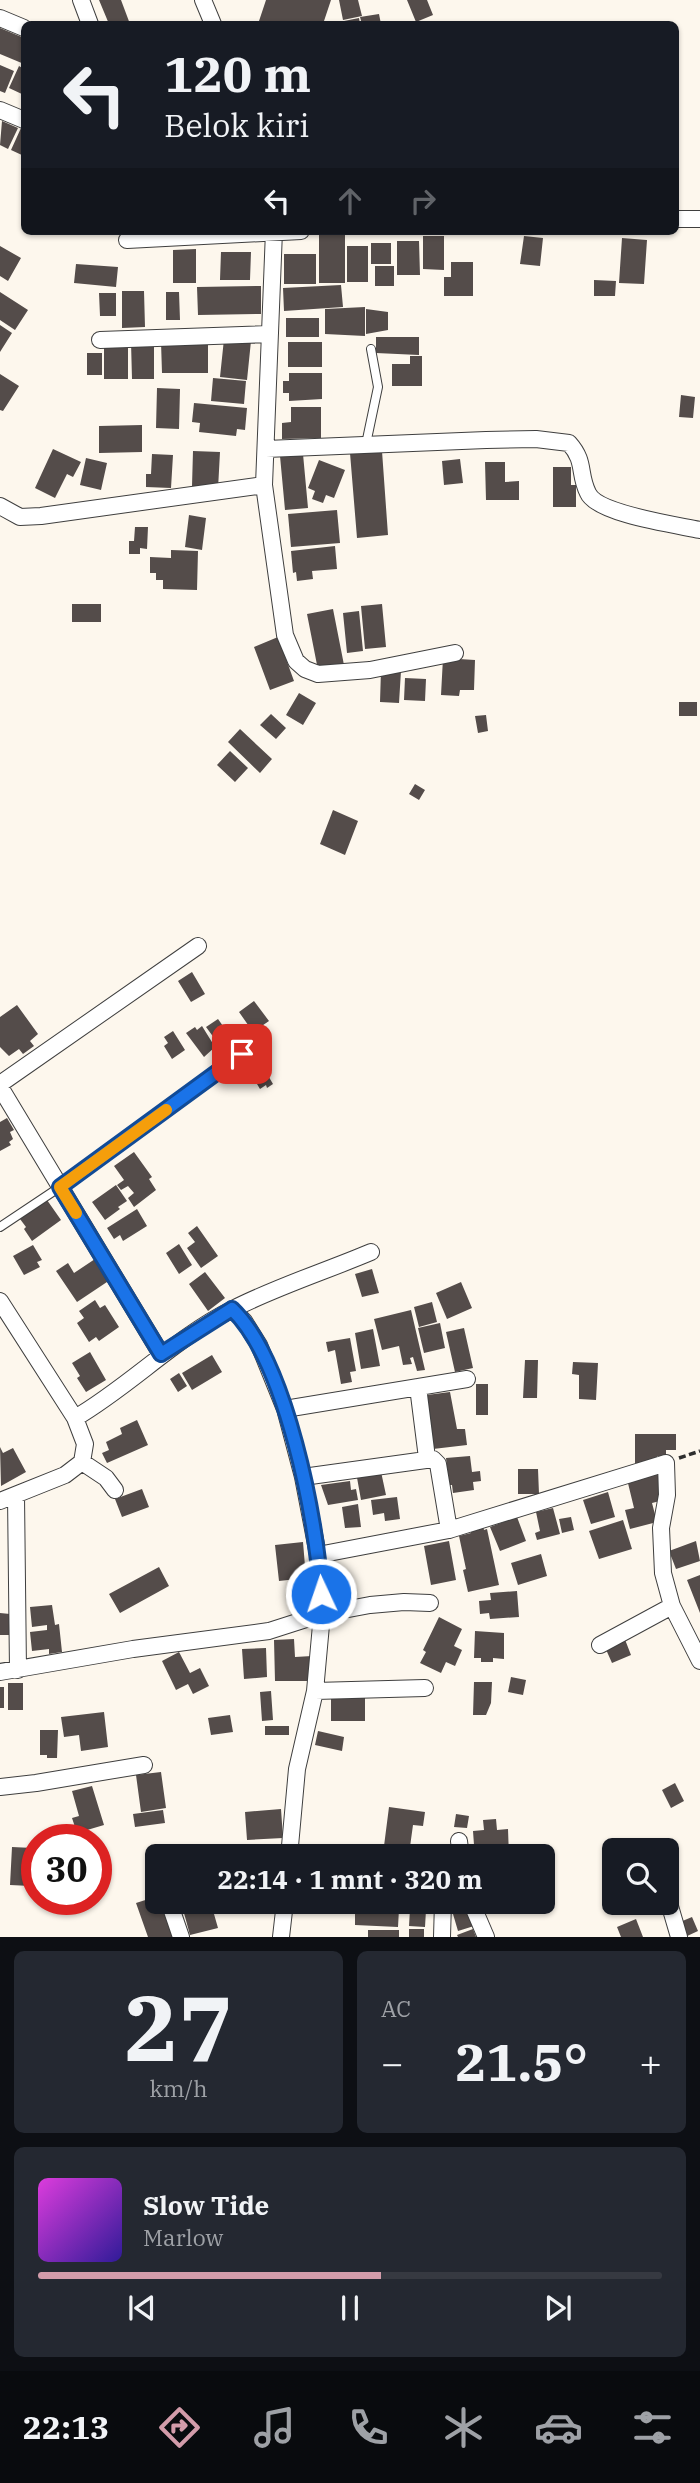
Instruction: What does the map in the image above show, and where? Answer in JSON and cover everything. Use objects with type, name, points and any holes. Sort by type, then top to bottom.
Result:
[{"type":"street","points":[[81,0],[89,21]]},
{"type":"street","points":[[203,0],[212,21]]},
{"type":"street","points":[[0,18],[21,27]]},
{"type":"street","points":[[0,110],[21,119]]},
{"type":"street","points":[[679,219],[700,219]]},
{"type":"street","points":[[127,240],[219,235]]},
{"type":"street","points":[[274,235],[264,485],[285,635],[296,661],[305,669],[318,674],[370,670],[455,653]]},
{"type":"street","points":[[100,340],[270,334]]},
{"type":"street","points":[[266,449],[536,439],[569,443],[579,454],[588,495],[594,502],[613,510],[700,530]]},
{"type":"street","points":[[0,506],[20,517],[41,516],[264,485]]},
{"type":"street","points":[[161,1354],[0,1085],[198,946]]},
{"type":"street","points":[[75,1418],[106,1400],[161,1354],[232,1309],[371,1252]]},
{"type":"street","points":[[0,1301],[75,1418],[85,1444],[82,1462],[65,1475],[8,1498],[18,1670]]},
{"type":"street","points":[[232,1309],[244,1321],[259,1345],[285,1409],[303,1477],[318,1555],[322,1614],[315,1691],[297,1769],[290,1844]]},
{"type":"street","points":[[285,1409],[467,1379]]},
{"type":"street","points":[[418,1387],[427,1458]]},
{"type":"street","points":[[303,1477],[433,1459],[438,1464],[449,1530]]},
{"type":"street","points":[[82,1462],[106,1478],[115,1490]]},
{"type":"street","points":[[318,1555],[449,1530],[666,1463],[667,1495],[661,1528],[663,1573],[672,1606],[700,1661]]},
{"type":"street","points":[[0,1672],[133,1649],[269,1631],[322,1614],[370,1605],[404,1602],[430,1604]]},
{"type":"street","points":[[600,1645],[672,1606]]},
{"type":"street","points":[[315,1691],[425,1688]]},
{"type":"street","points":[[0,1787],[144,1765]]},
{"type":"street","points":[[173,1914],[181,1937]]},
{"type":"street","points":[[281,1937],[284,1914]]},
{"type":"street","points":[[442,1937],[443,1914]]},
{"type":"street","points":[[476,1914],[486,1937]]},
{"type":"street","points":[[673,1915],[679,1937]]},
{"type":"lane","points":[[366,444],[378,387],[371,348]]},
{"type":"lane","points":[[0,1227],[60,1187],[242,1054]]},
{"type":"building","points":[[99,0],[121,0],[129,21],[108,21]]},
{"type":"building","points":[[266,0],[331,0],[324,21],[259,21]]},
{"type":"building","points":[[339,0],[358,0],[362,16],[343,20]]},
{"type":"building","points":[[407,0],[427,0],[433,15],[416,21]]},
{"type":"building","points":[[379,14],[380,21],[361,21],[360,17]]},
{"type":"building","points":[[0,28],[21,37],[21,63],[0,54]]},
{"type":"building","points":[[0,65],[14,71],[5,93],[0,91]]},
{"type":"building","points":[[19,66],[21,94],[9,88]]},
{"type":"building","points":[[2,121],[18,128],[8,149],[0,145]]},
{"type":"building","points":[[21,128],[21,155],[11,150]]},
{"type":"building","points":[[319,235],[345,235],[345,283],[319,283]]},
{"type":"building","points":[[423,236],[444,236],[444,270],[423,269]]},
{"type":"building","points":[[524,236],[543,238],[540,266],[520,264]]},
{"type":"building","points":[[622,238],[647,240],[644,284],[619,283]]},
{"type":"building","points":[[397,241],[419,241],[420,275],[397,275]]},
{"type":"building","points":[[371,243],[391,243],[391,264],[371,264]]},
{"type":"building","points":[[0,246],[21,258],[8,281],[0,276]]},
{"type":"building","points":[[347,246],[368,246],[368,282],[347,282]]},
{"type":"building","points":[[196,249],[196,283],[173,283],[173,250]]},
{"type":"building","points":[[221,252],[251,252],[250,280],[220,280]]},
{"type":"building","points":[[284,254],[316,254],[316,284],[284,284]]},
{"type":"building","points":[[451,262],[473,262],[473,296],[444,296],[444,277],[451,277]]},
{"type":"building","points":[[76,264],[118,267],[116,287],[74,283]]},
{"type":"building","points":[[375,266],[394,266],[394,286],[375,286]]},
{"type":"building","points":[[594,280],[616,281],[615,296],[594,296]]},
{"type":"building","points":[[341,285],[343,307],[284,311],[283,288]]},
{"type":"building","points":[[261,286],[261,314],[198,315],[197,287]]},
{"type":"building","points":[[122,291],[144,291],[145,327],[122,328]]},
{"type":"building","points":[[0,292],[28,310],[15,330],[0,320]]},
{"type":"building","points":[[166,292],[179,292],[180,320],[166,320]]},
{"type":"building","points":[[99,293],[116,293],[116,316],[100,316]]},
{"type":"building","points":[[365,307],[365,336],[325,334],[325,309]]},
{"type":"building","points":[[366,309],[388,312],[388,330],[366,334]]},
{"type":"building","points":[[286,318],[319,318],[319,337],[286,337]]},
{"type":"building","points":[[0,325],[12,333],[0,352]]},
{"type":"building","points":[[376,337],[419,337],[419,355],[376,353]]},
{"type":"building","points":[[224,339],[251,341],[247,380],[220,377]]},
{"type":"building","points":[[131,342],[154,342],[154,379],[132,379]]},
{"type":"building","points":[[161,342],[208,342],[208,373],[162,373]]},
{"type":"building","points":[[288,342],[322,342],[322,367],[288,367]]},
{"type":"building","points":[[104,343],[128,343],[128,379],[104,379]]},
{"type":"building","points":[[87,353],[102,353],[102,375],[87,375]]},
{"type":"building","points":[[410,356],[422,356],[422,386],[392,386],[392,364],[410,364]]},
{"type":"building","points":[[289,373],[322,373],[322,399],[289,401],[289,393],[283,393],[283,381],[289,381]]},
{"type":"building","points":[[0,374],[19,386],[3,411],[0,410]]},
{"type":"building","points":[[213,378],[246,381],[244,404],[211,401]]},
{"type":"building","points":[[157,388],[180,389],[179,429],[156,428]]},
{"type":"building","points":[[681,395],[695,397],[693,418],[679,417]]},
{"type":"building","points":[[194,403],[247,408],[245,430],[237,429],[236,436],[199,432],[200,423],[192,422]]},
{"type":"building","points":[[291,407],[321,407],[321,438],[282,439],[282,423],[291,422]]},
{"type":"building","points":[[142,425],[142,452],[99,453],[99,426]]},
{"type":"building","points":[[53,449],[81,462],[73,477],[67,474],[55,498],[35,488]]},
{"type":"building","points":[[193,451],[220,452],[218,489],[192,486]]},
{"type":"building","points":[[382,451],[388,535],[357,538],[350,453]]},
{"type":"building","points":[[152,454],[173,455],[171,488],[146,487],[146,474],[151,474]]},
{"type":"building","points":[[303,454],[308,508],[285,510],[280,456]]},
{"type":"building","points":[[86,458],[107,463],[101,490],[80,485]]},
{"type":"building","points":[[460,459],[463,483],[444,485],[442,461]]},
{"type":"building","points":[[319,460],[345,470],[334,498],[326,495],[323,503],[312,499],[315,491],[308,488]]},
{"type":"building","points":[[485,462],[505,462],[505,482],[519,481],[519,500],[486,500]]},
{"type":"building","points":[[553,467],[571,467],[571,485],[576,485],[576,507],[553,507]]},
{"type":"building","points":[[337,510],[340,543],[291,547],[288,514]]},
{"type":"building","points":[[189,515],[206,518],[202,550],[185,547]]},
{"type":"building","points":[[135,527],[148,527],[147,549],[140,548],[140,554],[129,554],[129,541],[134,541]]},
{"type":"building","points":[[335,546],[337,569],[312,571],[313,579],[297,581],[296,572],[293,573],[291,551]]},
{"type":"building","points":[[171,550],[198,551],[197,590],[163,589],[163,580],[156,580],[156,573],[150,573],[150,557],[171,558]]},
{"type":"building","points":[[72,604],[101,604],[101,622],[72,622]]},
{"type":"building","points":[[382,604],[386,647],[365,649],[361,606]]},
{"type":"building","points":[[333,609],[344,665],[318,670],[307,614]]},
{"type":"building","points":[[359,611],[363,651],[347,653],[343,613]]},
{"type":"building","points":[[278,637],[294,681],[270,690],[254,647]]},
{"type":"building","points":[[443,658],[475,660],[474,690],[460,690],[459,696],[441,695]]},
{"type":"building","points":[[381,670],[401,671],[399,703],[380,702]]},
{"type":"building","points":[[405,678],[426,679],[425,701],[404,700]]},
{"type":"building","points":[[299,693],[316,703],[303,725],[286,715]]},
{"type":"building","points":[[679,702],[697,702],[697,716],[679,716]]},
{"type":"building","points":[[271,714],[286,728],[276,739],[260,725]]},
{"type":"building","points":[[486,715],[488,731],[478,733],[475,716]]},
{"type":"building","points":[[240,729],[272,759],[260,773],[228,742]]},
{"type":"building","points":[[230,751],[248,768],[235,782],[217,765]]},
{"type":"building","points":[[415,784],[425,790],[419,800],[409,794]]},
{"type":"building","points":[[333,810],[358,821],[345,855],[320,844]]},
{"type":"building","points":[[192,972],[205,994],[191,1002],[178,981]]},
{"type":"building","points":[[254,1001],[269,1021],[253,1032],[239,1012]]},
{"type":"building","points":[[17,1005],[38,1034],[30,1041],[34,1046],[23,1054],[19,1049],[9,1056],[0,1047],[0,1017]]},
{"type":"building","points":[[218,1019],[240,1050],[233,1055],[227,1047],[223,1050],[206,1027]]},
{"type":"building","points":[[202,1026],[215,1047],[204,1057],[186,1033]]},
{"type":"building","points":[[173,1031],[185,1050],[172,1059],[164,1046],[168,1043],[164,1037]]},
{"type":"building","points":[[257,1057],[273,1084],[267,1088],[266,1085],[260,1089],[254,1079],[260,1076],[251,1060]]},
{"type":"building","points":[[7,1118],[14,1130],[10,1132],[13,1139],[9,1142],[11,1145],[0,1151],[0,1122]]},
{"type":"building","points":[[134,1152],[152,1177],[149,1179],[156,1190],[134,1207],[128,1198],[134,1193],[128,1186],[121,1190],[117,1185],[124,1180],[114,1166]]},
{"type":"building","points":[[116,1185],[127,1201],[105,1220],[92,1202]]},
{"type":"building","points":[[47,1200],[61,1220],[32,1241],[20,1219]]},
{"type":"building","points":[[137,1209],[147,1226],[123,1241],[120,1235],[114,1239],[107,1228]]},
{"type":"building","points":[[197,1226],[218,1256],[201,1268],[187,1248],[195,1242],[188,1233]]},
{"type":"building","points":[[179,1244],[192,1265],[179,1274],[166,1253]]},
{"type":"building","points":[[33,1245],[42,1260],[37,1262],[40,1267],[24,1275],[13,1256]]},
{"type":"building","points":[[95,1259],[110,1280],[77,1302],[56,1271],[68,1263],[74,1273]]},
{"type":"building","points":[[372,1269],[379,1293],[362,1297],[355,1274]]},
{"type":"building","points":[[205,1272],[225,1298],[208,1311],[189,1284]]},
{"type":"building","points":[[461,1282],[472,1308],[447,1319],[436,1293]]},
{"type":"building","points":[[95,1300],[100,1308],[105,1305],[119,1327],[99,1341],[96,1337],[89,1342],[77,1323],[84,1318],[79,1311]]},
{"type":"building","points":[[432,1302],[437,1322],[419,1327],[414,1307]]},
{"type":"building","points":[[411,1310],[425,1370],[417,1371],[413,1357],[410,1358],[412,1364],[403,1365],[399,1346],[382,1350],[374,1319]]},
{"type":"building","points":[[440,1323],[445,1348],[424,1353],[418,1328]]},
{"type":"building","points":[[464,1328],[473,1368],[455,1372],[446,1332]]},
{"type":"building","points":[[373,1329],[380,1366],[361,1369],[355,1333]]},
{"type":"building","points":[[350,1338],[356,1371],[350,1372],[352,1382],[341,1384],[335,1350],[328,1352],[326,1342]]},
{"type":"building","points":[[90,1352],[106,1380],[86,1392],[72,1363]]},
{"type":"building","points":[[212,1355],[222,1372],[192,1390],[182,1373]]},
{"type":"building","points":[[525,1360],[538,1360],[537,1398],[523,1398]]},
{"type":"building","points":[[573,1362],[598,1363],[596,1400],[579,1399],[579,1375],[572,1374]]},
{"type":"building","points":[[179,1373],[187,1386],[178,1392],[170,1379]]},
{"type":"building","points":[[476,1384],[488,1384],[488,1415],[476,1415]]},
{"type":"building","points":[[450,1392],[457,1429],[465,1429],[467,1445],[433,1449],[427,1395]]},
{"type":"building","points":[[137,1420],[148,1445],[107,1463],[102,1453],[109,1450],[106,1442],[122,1434],[120,1428]]},
{"type":"building","points":[[635,1434],[676,1434],[676,1450],[666,1450],[666,1456],[657,1456],[657,1463],[635,1463]]},
{"type":"building","points":[[0,1447],[3,1453],[13,1448],[26,1472],[1,1486]]},
{"type":"building","points":[[470,1456],[472,1472],[480,1471],[481,1481],[473,1482],[474,1490],[453,1493],[452,1485],[449,1485],[446,1458]]},
{"type":"building","points":[[380,1467],[386,1495],[361,1500],[356,1472]]},
{"type":"building","points":[[656,1468],[664,1500],[652,1503],[657,1522],[630,1529],[625,1510],[634,1508],[626,1475]]},
{"type":"building","points":[[518,1469],[538,1469],[539,1494],[518,1494]]},
{"type":"building","points":[[350,1481],[351,1490],[356,1489],[358,1500],[328,1505],[321,1485]]},
{"type":"building","points":[[142,1489],[149,1507],[122,1517],[115,1499]]},
{"type":"building","points":[[608,1492],[615,1517],[591,1524],[583,1500]]},
{"type":"building","points":[[397,1497],[400,1519],[385,1521],[384,1513],[373,1515],[371,1500]]},
{"type":"building","points":[[358,1504],[361,1527],[345,1528],[342,1507]]},
{"type":"building","points":[[553,1508],[560,1534],[537,1540],[535,1533],[540,1531],[536,1512]]},
{"type":"building","points":[[517,1517],[526,1541],[500,1551],[490,1527]]},
{"type":"building","points":[[571,1517],[574,1530],[562,1533],[559,1519]]},
{"type":"building","points":[[623,1520],[632,1549],[599,1559],[589,1531]]},
{"type":"building","points":[[482,1522],[484,1530],[487,1529],[499,1585],[468,1592],[459,1536],[471,1533],[469,1525]]},
{"type":"building","points":[[449,1541],[456,1580],[431,1585],[424,1546]]},
{"type":"building","points":[[696,1541],[700,1561],[676,1569],[669,1551]]},
{"type":"building","points":[[303,1542],[306,1578],[279,1581],[275,1545]]},
{"type":"building","points":[[541,1554],[547,1576],[518,1585],[511,1563]]},
{"type":"building","points":[[159,1567],[169,1586],[120,1613],[109,1594]]},
{"type":"building","points":[[700,1575],[700,1613],[687,1580]]},
{"type":"building","points":[[517,1591],[519,1617],[490,1619],[489,1613],[480,1614],[479,1601],[491,1600],[490,1593]]},
{"type":"building","points":[[52,1605],[55,1625],[59,1624],[62,1652],[49,1654],[49,1649],[32,1651],[30,1632],[47,1630],[47,1625],[32,1627],[30,1607]]},
{"type":"building","points":[[0,1613],[10,1614],[10,1635],[0,1635]]},
{"type":"building","points":[[439,1617],[462,1629],[454,1646],[462,1650],[455,1666],[446,1662],[441,1673],[420,1663],[426,1652],[423,1650]]},
{"type":"building","points":[[475,1631],[504,1633],[504,1659],[493,1658],[493,1662],[481,1662],[481,1658],[474,1658]]},
{"type":"building","points":[[624,1637],[631,1655],[612,1663],[604,1645]]},
{"type":"building","points":[[294,1639],[295,1657],[312,1656],[312,1681],[275,1681],[274,1640]]},
{"type":"building","points":[[266,1648],[267,1677],[244,1679],[242,1649]]},
{"type":"building","points":[[179,1652],[190,1673],[200,1668],[209,1686],[193,1694],[188,1684],[176,1690],[162,1661]]},
{"type":"building","points":[[511,1677],[526,1680],[523,1695],[508,1692]]},
{"type":"building","points":[[474,1682],[492,1682],[491,1703],[486,1715],[473,1715]]},
{"type":"building","points":[[8,1683],[23,1683],[23,1710],[8,1710]]},
{"type":"building","points":[[0,1687],[4,1687],[4,1708],[0,1708]]},
{"type":"building","points":[[271,1691],[273,1720],[262,1721],[260,1692]]},
{"type":"building","points":[[365,1696],[365,1721],[331,1721],[331,1697]]},
{"type":"building","points":[[104,1712],[108,1747],[81,1751],[79,1735],[64,1737],[61,1717]]},
{"type":"building","points":[[230,1715],[233,1732],[211,1735],[208,1718]]},
{"type":"building","points":[[265,1726],[289,1726],[289,1735],[265,1735]]},
{"type":"building","points":[[40,1730],[58,1730],[57,1758],[40,1755]]},
{"type":"building","points":[[318,1731],[344,1737],[342,1751],[315,1745]]},
{"type":"building","points":[[161,1772],[166,1808],[141,1812],[136,1775]]},
{"type":"building","points":[[675,1783],[684,1801],[671,1808],[662,1790]]},
{"type":"building","points":[[92,1786],[104,1824],[74,1824],[72,1818],[79,1816],[72,1791]]},
{"type":"building","points":[[389,1807],[425,1812],[423,1826],[413,1825],[410,1844],[384,1844]]},
{"type":"building","points":[[281,1809],[283,1838],[247,1840],[245,1812]]},
{"type":"building","points":[[163,1810],[165,1823],[135,1827],[133,1814]]},
{"type":"building","points":[[456,1814],[469,1816],[467,1828],[454,1827]]},
{"type":"building","points":[[496,1819],[497,1830],[508,1829],[509,1844],[474,1844],[473,1831],[484,1830],[483,1820]]},
{"type":"building","points":[[12,1847],[21,1847],[21,1886],[10,1885]]},
{"type":"building","points":[[145,1900],[145,1914],[168,1914],[176,1937],[148,1937],[136,1903]]},
{"type":"building","points":[[184,1914],[214,1914],[218,1928],[190,1935]]},
{"type":"building","points":[[355,1914],[399,1914],[398,1927],[355,1925]]},
{"type":"building","points":[[410,1914],[426,1914],[425,1927],[409,1926]]},
{"type":"building","points":[[453,1914],[470,1914],[474,1926],[458,1931]]},
{"type":"building","points":[[692,1917],[698,1931],[685,1937],[673,1925]]},
{"type":"building","points":[[636,1919],[643,1937],[621,1937],[617,1927]]},
{"type":"building","points":[[409,1929],[424,1929],[424,1937],[409,1937]]},
{"type":"building","points":[[473,1929],[476,1937],[457,1935]]},
{"type":"building","points":[[368,1930],[399,1930],[399,1937],[368,1937]]},
{"type":"slow traffic","points":[[76,1213],[60,1187],[166,1110]]},
{"type":"route","points":[[242,1054],[60,1187],[161,1354],[232,1309],[244,1321],[259,1345],[285,1409],[303,1477],[318,1555],[321,1594]]}]
